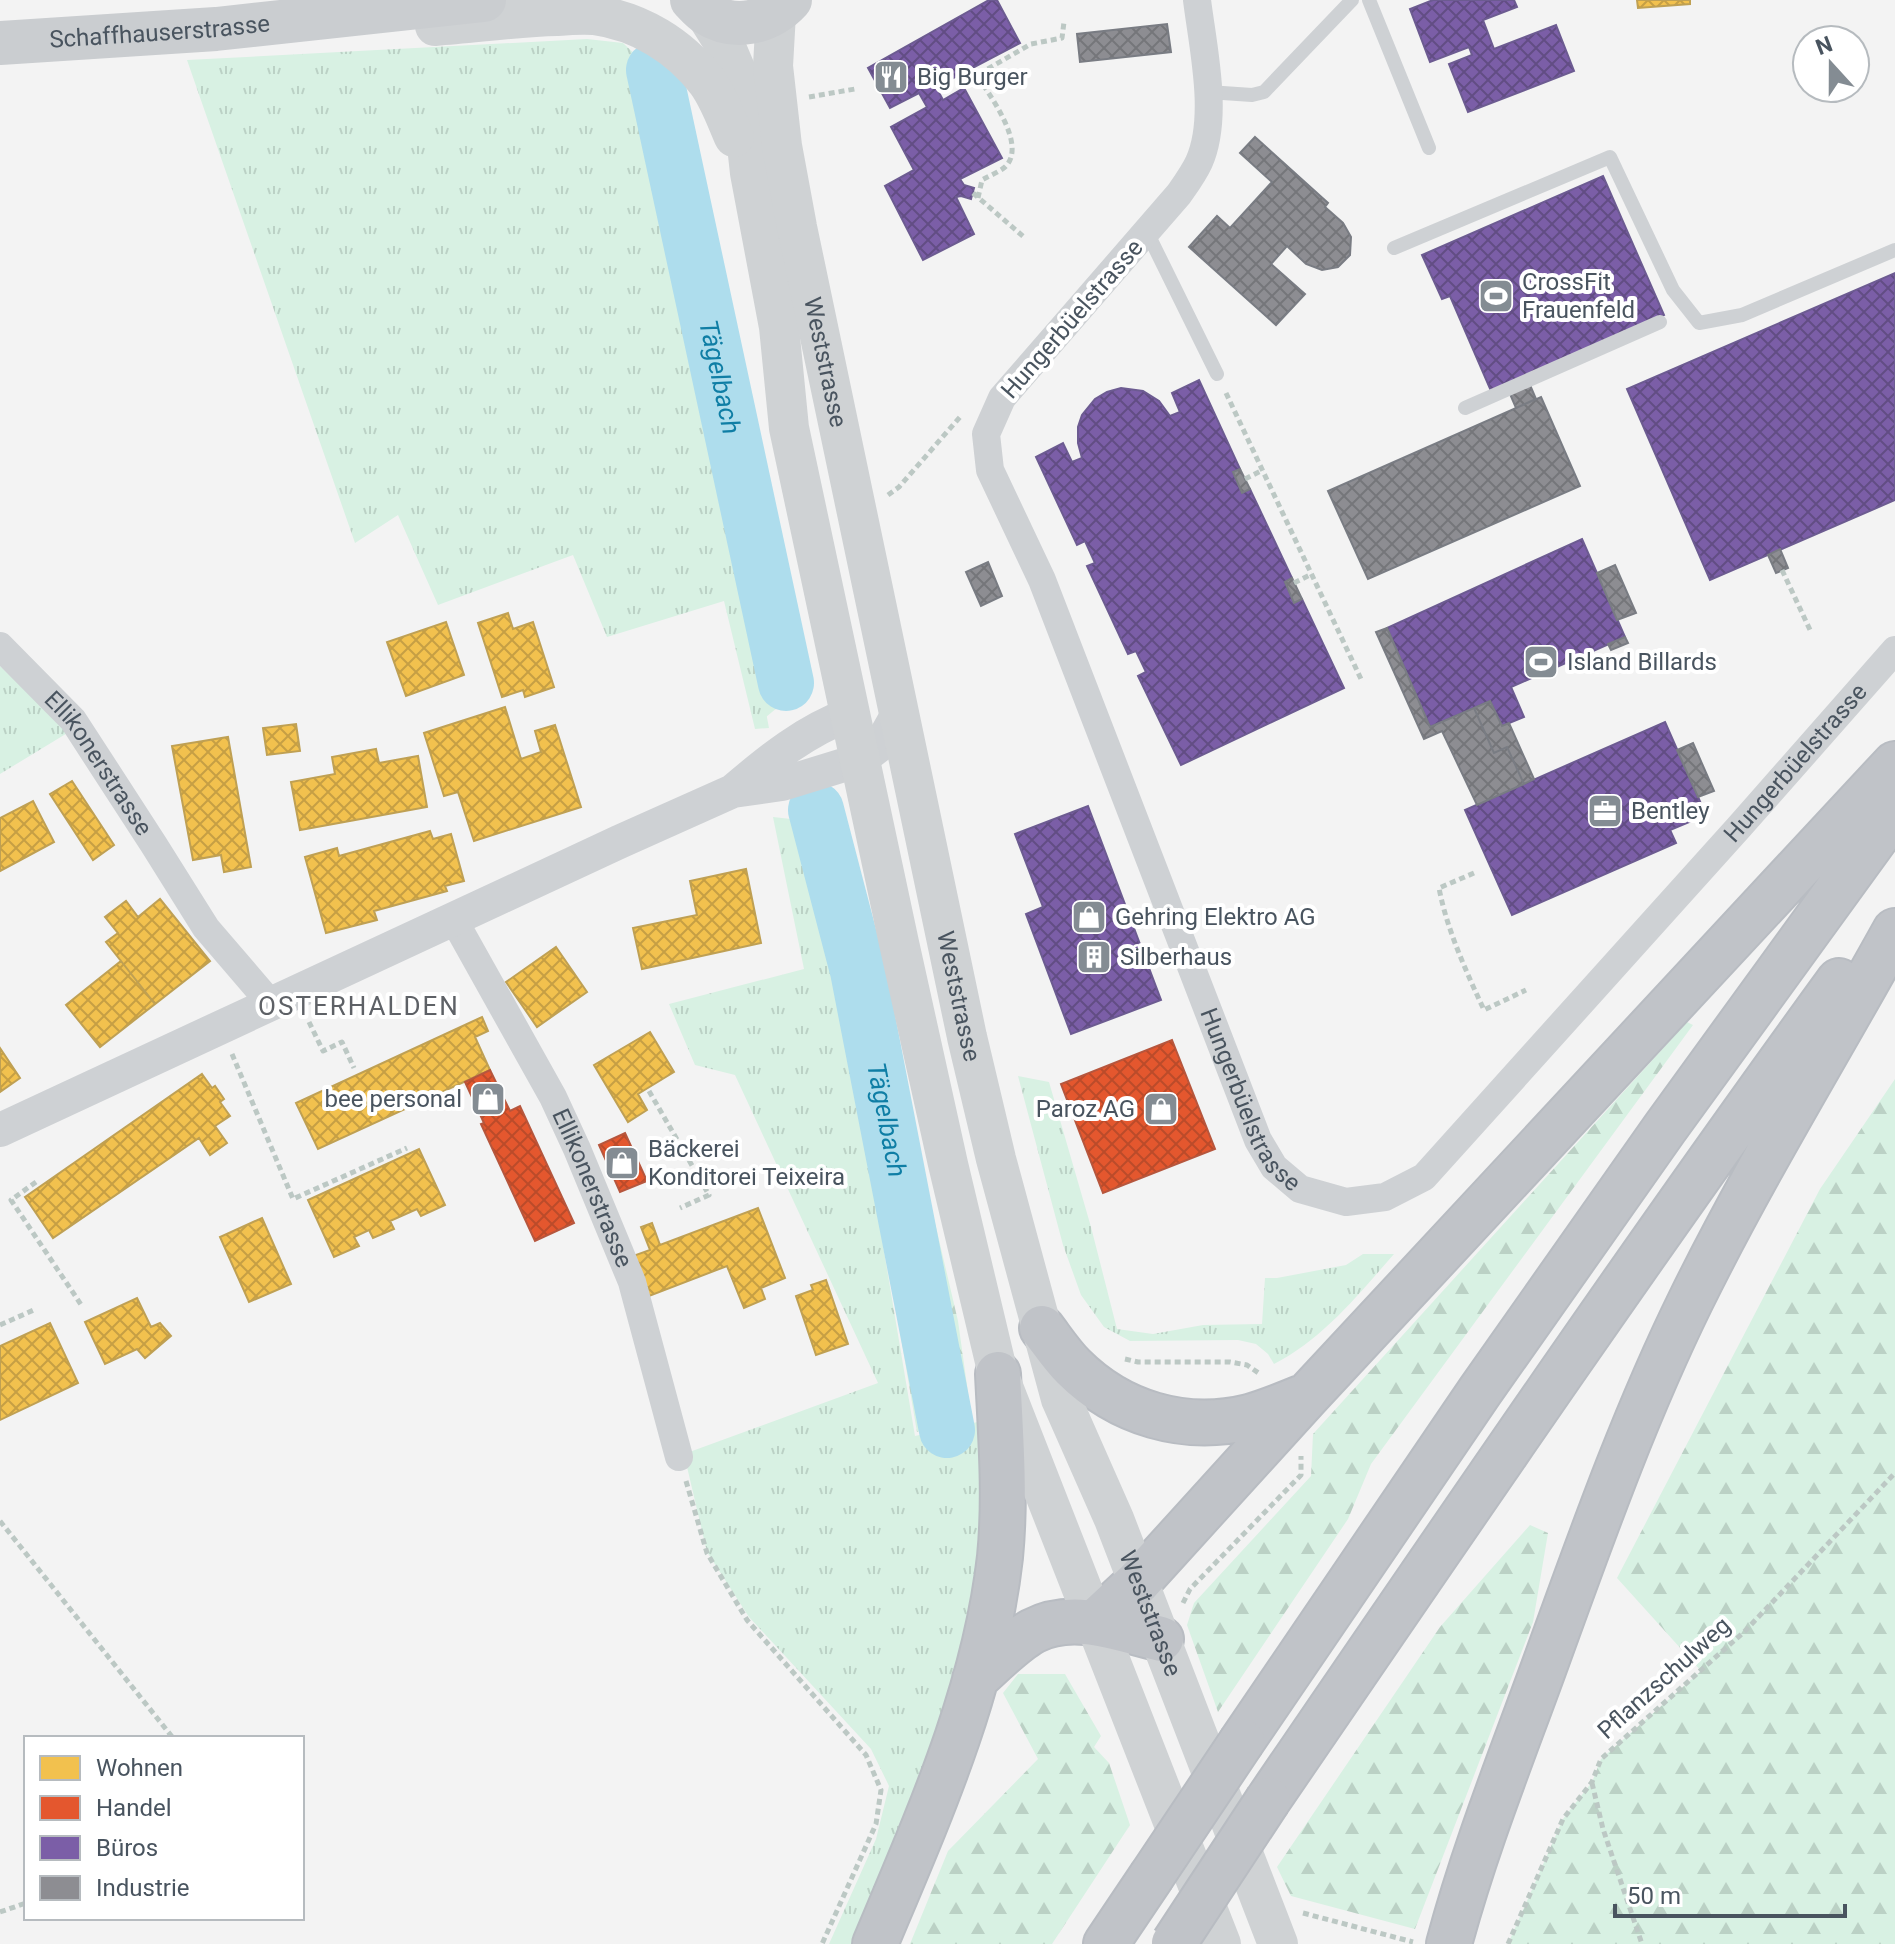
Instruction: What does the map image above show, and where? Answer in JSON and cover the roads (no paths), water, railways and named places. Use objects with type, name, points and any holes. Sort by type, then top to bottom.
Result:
[{"type":"highway","points":[[1094,1623],[1138,1582],[1895,764]]},
{"type":"highway","points":[[1106,1944],[1489,1379],[1692,1090],[1895,811]]},
{"type":"highway","points":[[1173,1944],[1512,1443],[1700,1174],[1895,905]]},
{"type":"highway","points":[[1448,1943],[1494,1806],[1595,1529],[1660,1367],[1739,1207],[1895,931]]},
{"type":"highway","points":[[1042,1328],[1072,1366],[1092,1384],[1123,1404],[1159,1418],[1202,1423],[1224,1421],[1248,1417],[1307,1396]]},
{"type":"highway","points":[[875,1944],[941,1782],[975,1679],[994,1594],[1004,1478],[998,1374]]},
{"type":"highway","points":[[975,1679],[1032,1631],[1064,1621],[1094,1623],[1161,1639]]},
{"type":"main road","name":"Schaffhauserstrasse","points":[[13,42],[261,0]]},
{"type":"main road","name":"Schaffhauserstrasse","points":[[13,42],[216,29],[484,0]]},
{"type":"main road","name":"Weststrasse","points":[[699,6],[725,45],[736,71],[750,173],[779,327],[789,428],[841,717],[998,1374],[1221,1944]]},
{"type":"main road","points":[[699,6],[722,21],[741,23],[759,21],[783,6]]},
{"type":"main road","name":"Weststrasse","points":[[783,6],[773,66],[782,146],[967,1037],[996,1159],[1061,1399],[1114,1519],[1278,1944]]},
{"type":"main road","name":"Weststrasse","points":[[216,29],[308,39],[545,16],[593,15],[628,23],[671,46],[708,84],[750,173]]},
{"type":"street","name":"Hungerbüelstrasse","points":[[1197,0],[1209,127],[1199,162],[1179,194],[1002,398],[986,434],[990,470],[1042,580],[1258,1140],[1274,1167],[1300,1189],[1346,1202],[1385,1197],[1424,1177],[1729,838],[1883,656]]},
{"type":"street","name":"Ellikonerstrasse","points":[[0,646],[73,720],[206,928],[272,1005]]},
{"type":"street","points":[[778,769],[852,762],[881,744],[899,712]]},
{"type":"street","points":[[0,1130],[320,983],[458,928],[619,842],[778,769],[841,717]]},
{"type":"street","name":"Ellikonerstrasse","points":[[458,928],[553,1097],[632,1282],[679,1457]]},
{"type":"lane","points":[[1208,92],[1252,95],[1264,92],[1352,0]]},
{"type":"lane","points":[[1369,0],[1429,148]]},
{"type":"lane","points":[[1394,248],[1610,157],[1673,290],[1699,323],[1742,315],[1895,250]]},
{"type":"lane","points":[[1147,232],[1217,374]]},
{"type":"lane","points":[[1465,408],[1660,322]]},
{"type":"waterway","name":"Tägelbach","points":[[654,70],[786,683]]},
{"type":"waterway","name":"Tägelbach","points":[[816,810],[858,971],[947,1430]]},
{"type":"place","name":"Big Burger","points":[[891,77]]},
{"type":"place","name":"CrossFit Frauenfeld","points":[[1496,296]]},
{"type":"place","name":"Island Billards","points":[[1541,662]]},
{"type":"place","name":"Bentley","points":[[1605,811]]},
{"type":"place","name":"Gehring Elektro AG","points":[[1089,917]]},
{"type":"place","name":"Silberhaus","points":[[1094,957]]},
{"type":"place","name":"bee personal","points":[[488,1099]]},
{"type":"place","name":"Paroz AG","points":[[1161,1109]]},
{"type":"place","name":"Bäckerei Konditorei Teixeira","points":[[622,1163]]},
{"type":"district","name":"OSTERHALDEN","points":[[359,1006]]}]
